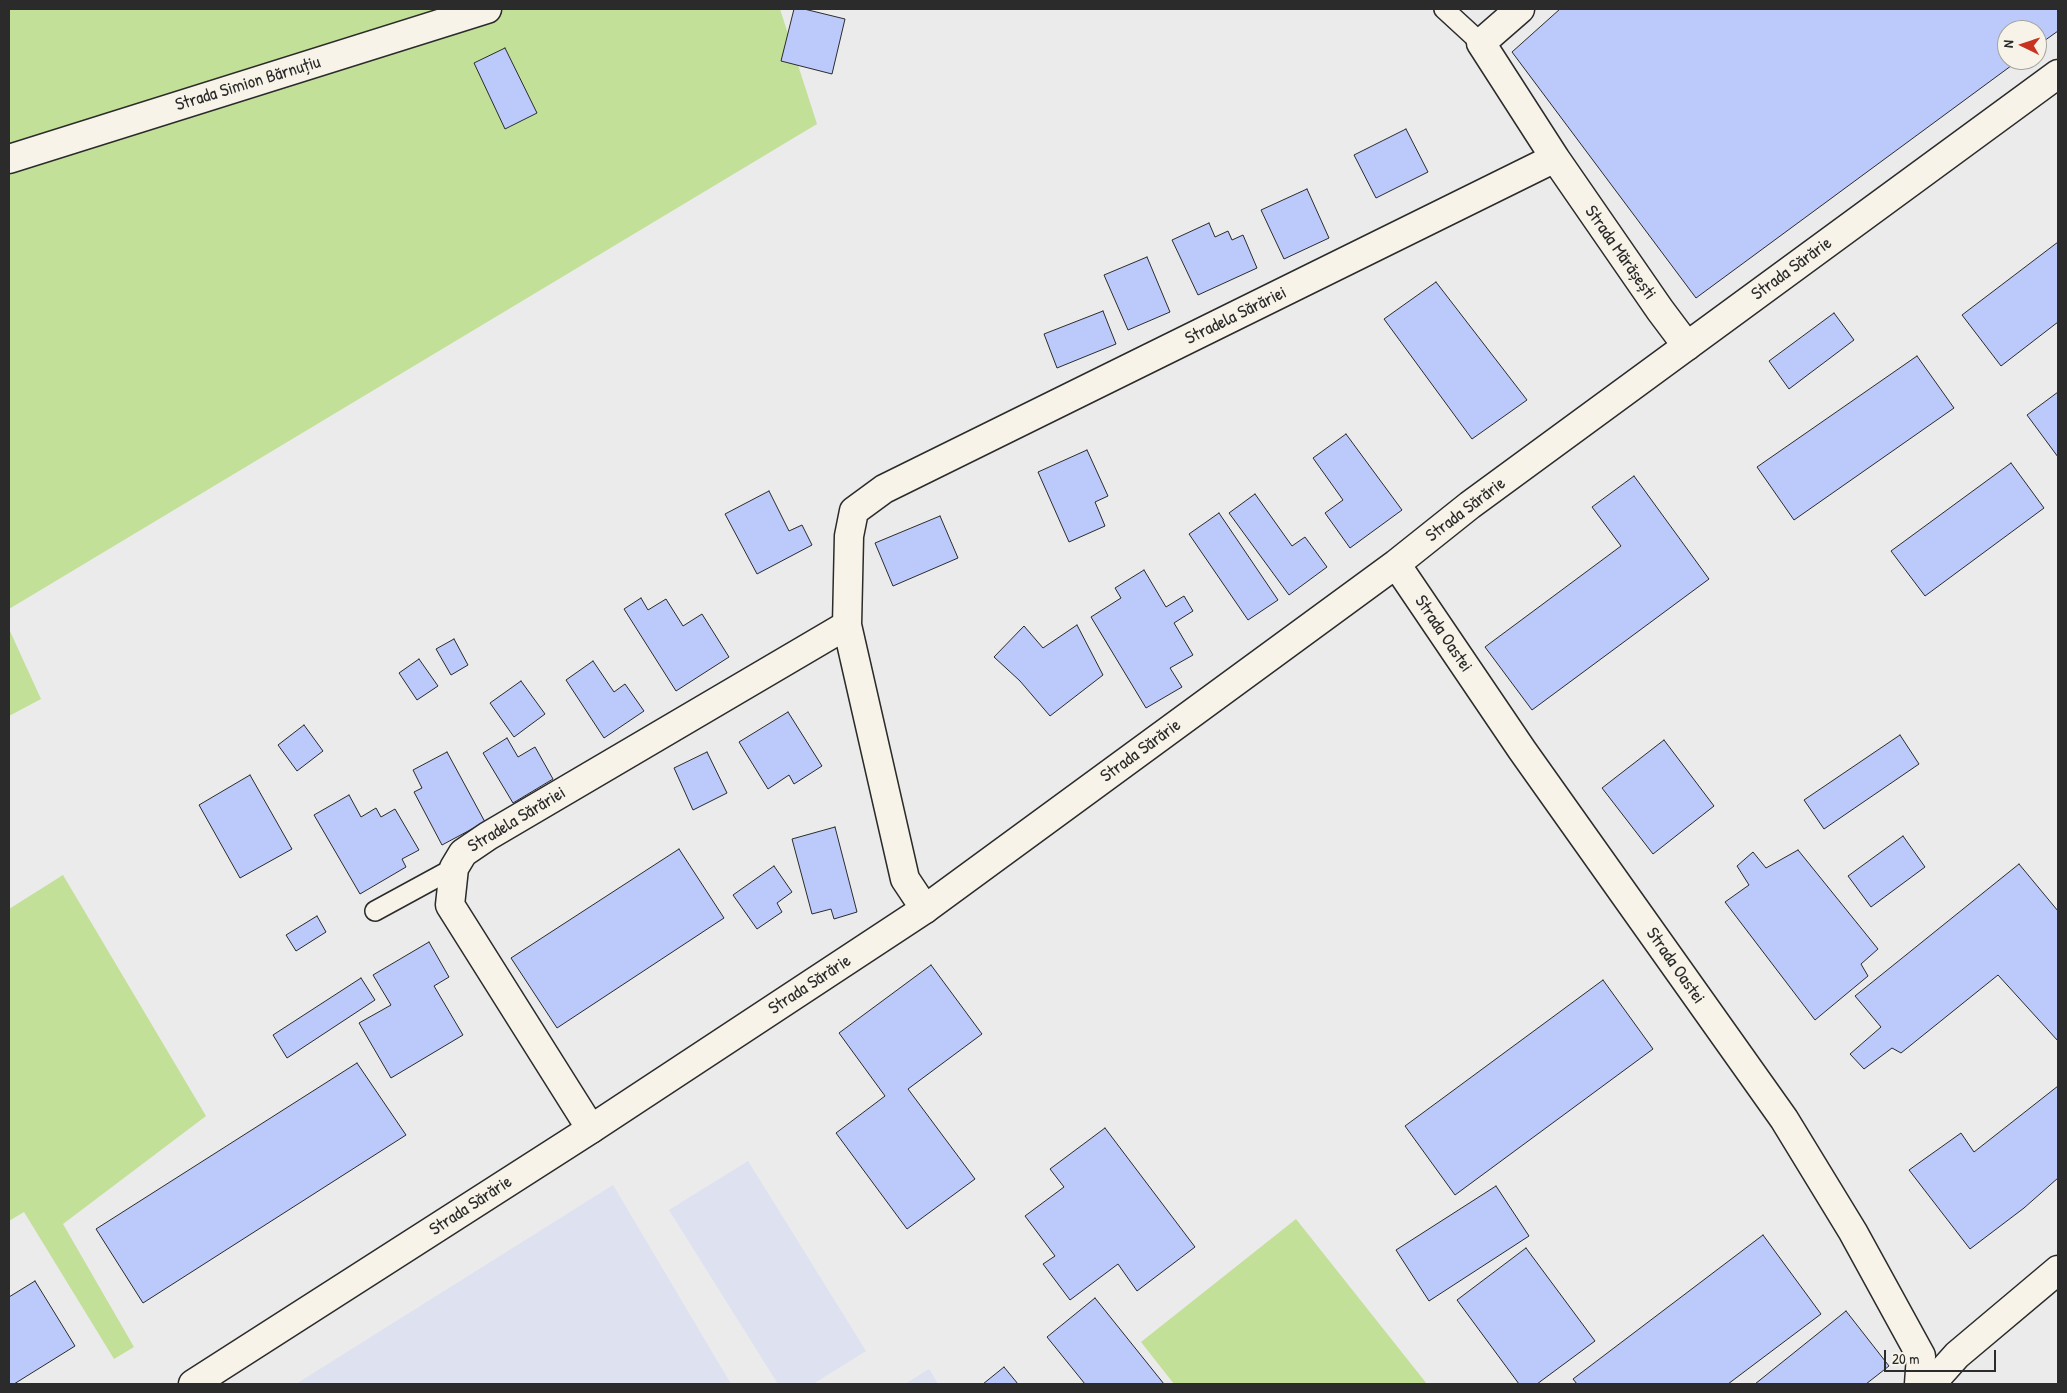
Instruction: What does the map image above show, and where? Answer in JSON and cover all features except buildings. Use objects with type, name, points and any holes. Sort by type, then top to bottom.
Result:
[{"type":"street","name":"Strada Simion Bărnuțiu","points":[[9,159],[487,9]]},
{"type":"street","points":[[1520,9],[1481,43],[1554,158]]},
{"type":"street","name":"Strada Sărărie","points":[[193,1384],[592,1129],[925,909],[1396,564],[1470,505],[2058,74]]},
{"type":"street","name":"Strada Mărășești","points":[[1554,158],[1660,310],[1688,346]]},
{"type":"street","name":"Stradela Sărăriei","points":[[925,909],[906,879],[847,625],[849,536],[854,511],[884,489],[1554,158]]},
{"type":"street","name":"Strada Oastei","points":[[1396,564],[1522,750],[1784,1119],[1853,1232],[1922,1356],[1919,1384]]},
{"type":"street","name":"Stradela Sărăriei","points":[[592,1129],[450,905],[454,868],[463,853],[488,836],[847,625]]},
{"type":"street","points":[[1930,1384],[1957,1355],[2058,1270]]},
{"type":"lane","points":[[1444,9],[1481,43]]},
{"type":"lane","points":[[375,911],[454,868]]},
{"type":"shaded area","points":[[748,1161],[866,1351],[813,1384],[778,1384],[669,1210]]},
{"type":"shaded area","points":[[613,1185],[731,1384],[296,1384]]},
{"type":"shaded area","points":[[929,1369],[938,1384],[905,1384]]},
{"type":"green space","points":[[9,9],[780,9],[817,124],[9,609]]},
{"type":"green space","points":[[9,629],[41,699],[9,716]]},
{"type":"green space","points":[[63,875],[206,1116],[63,1224],[134,1347],[114,1359],[24,1212],[9,1221],[9,909]]},
{"type":"green space","points":[[1296,1219],[1427,1384],[1174,1384],[1141,1342]]}]
